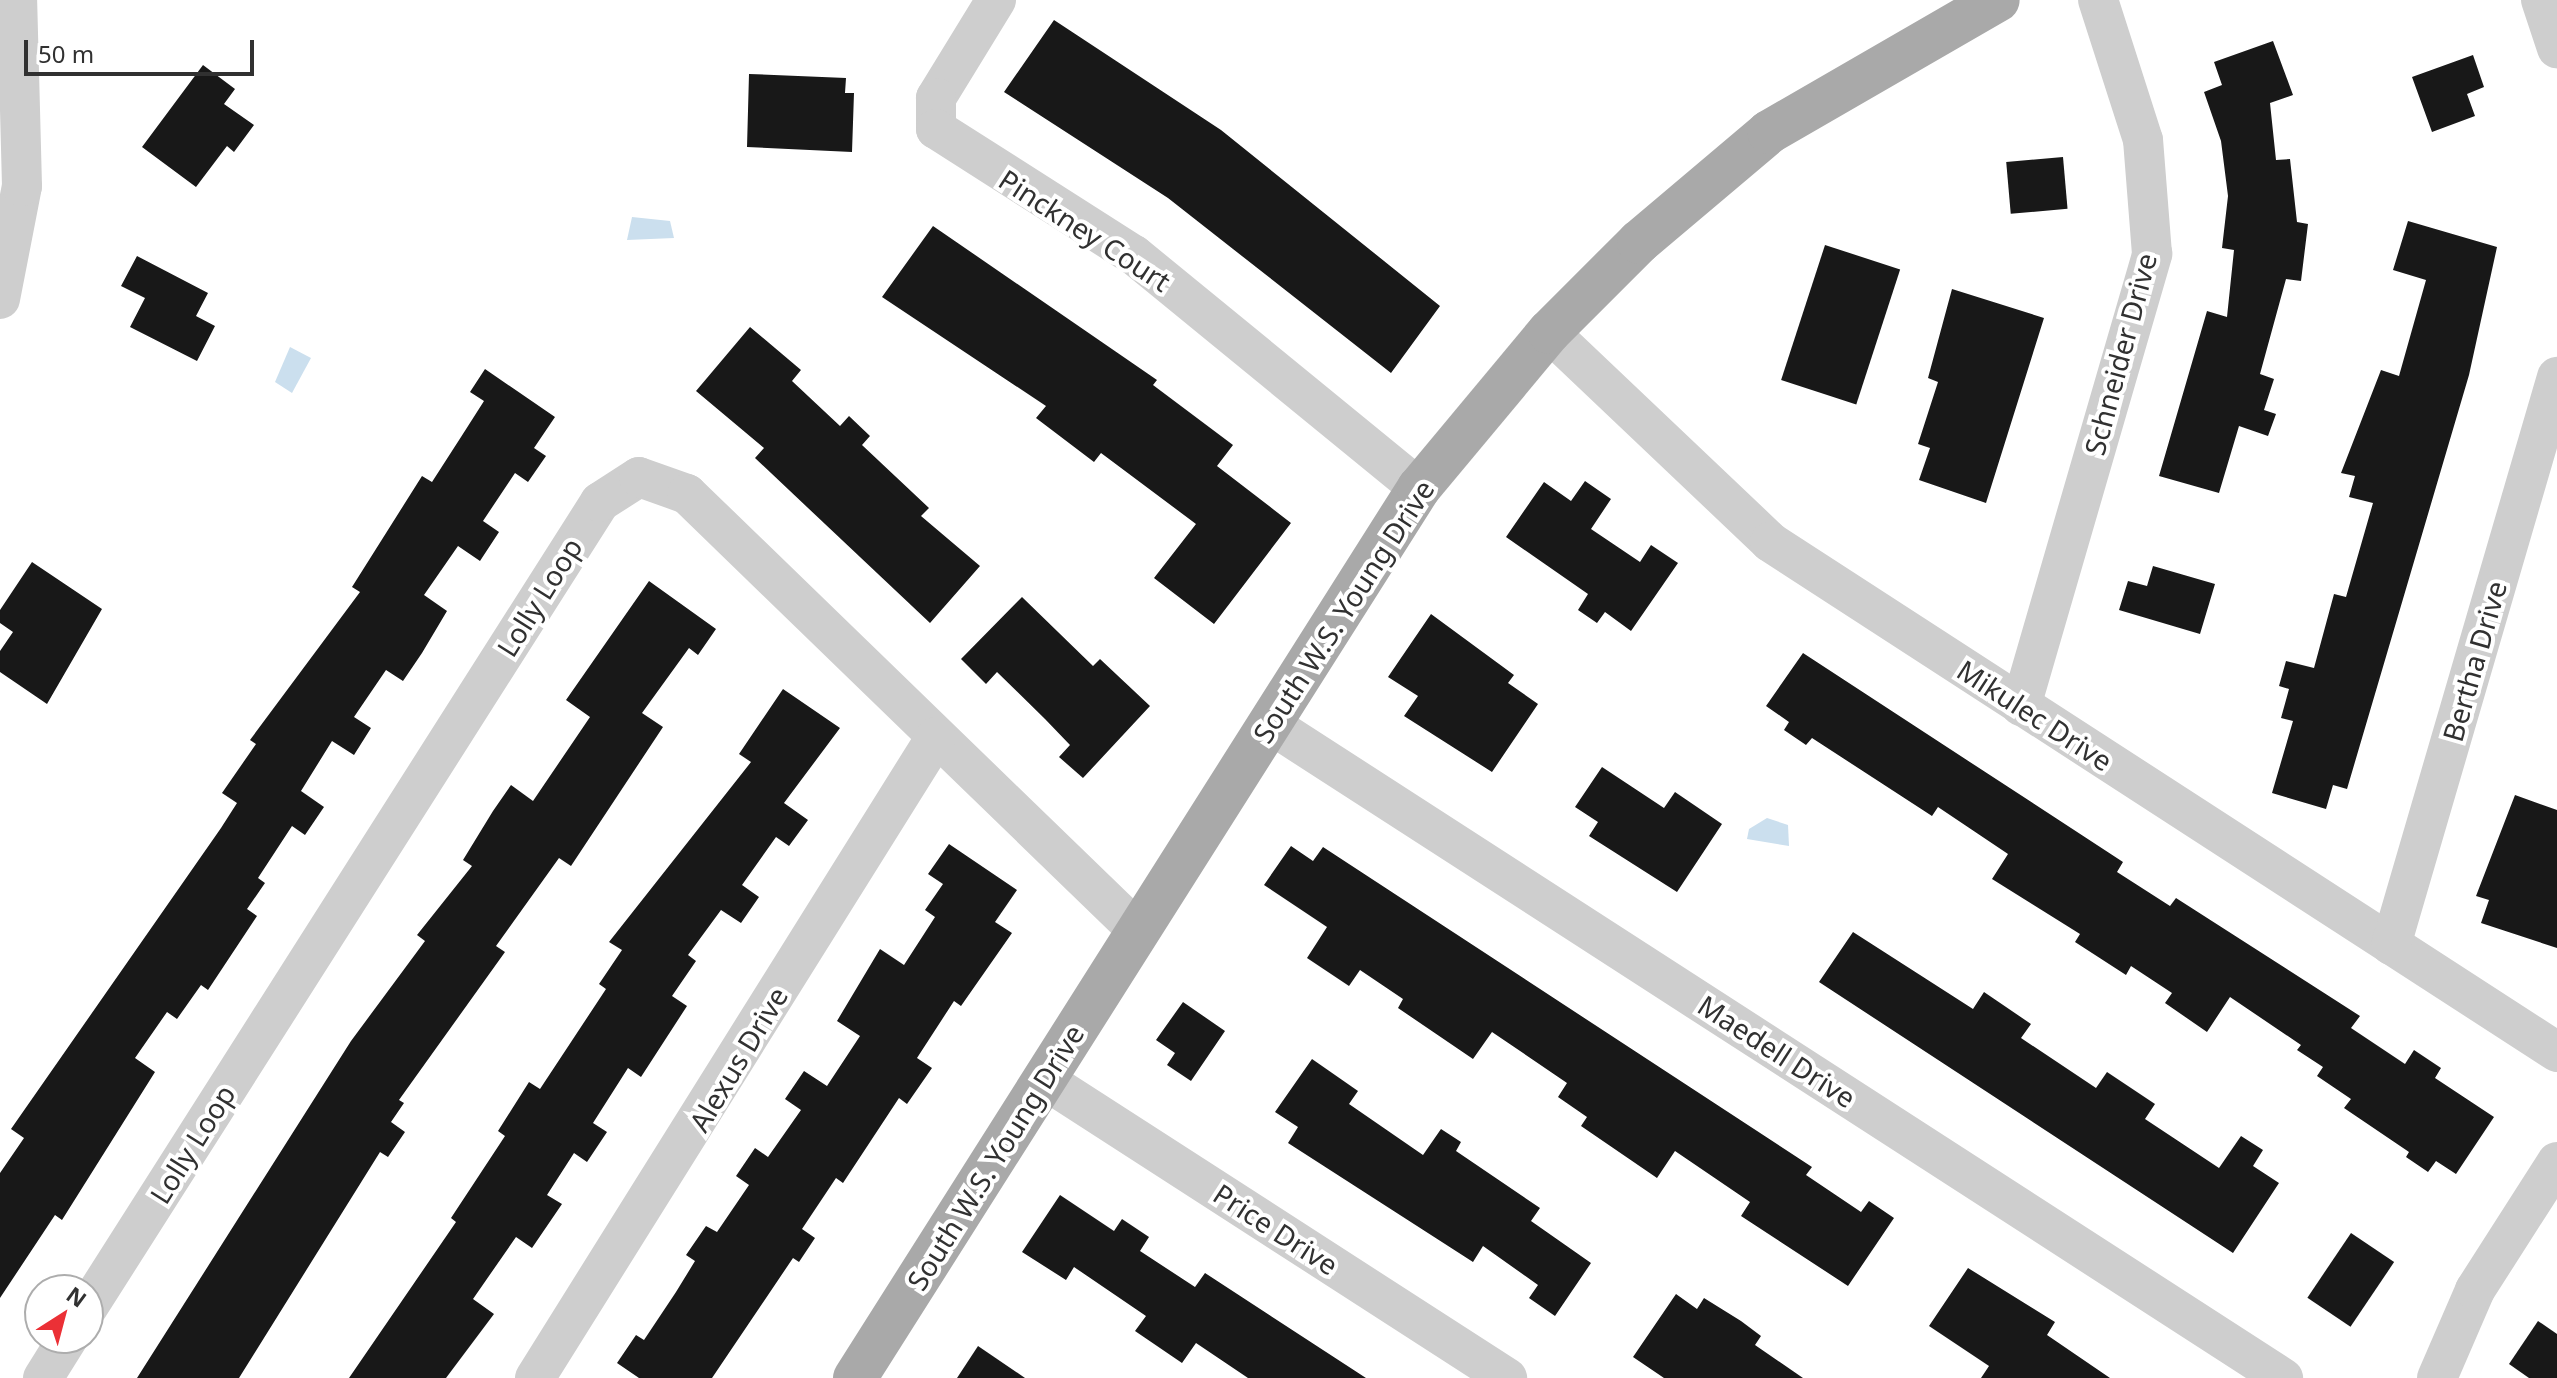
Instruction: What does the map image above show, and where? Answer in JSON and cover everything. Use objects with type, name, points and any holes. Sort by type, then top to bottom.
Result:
[{"type":"main road","name":"South W.S. Young Drive","points":[[855,1378],[1419,488],[1549,332],[1639,242],[1769,132],[1998,0]]},
{"type":"street","points":[[0,299],[22,186],[17,0]]},
{"type":"street","name":"Pinckney Court","points":[[996,0],[936,98],[936,129],[1134,255],[1419,488]]},
{"type":"street","name":"Schneider Drive","points":[[2021,706],[2152,254],[2143,140],[2098,0]]},
{"type":"street","points":[[2541,0],[2557,48]]},
{"type":"street","name":"Mikulec Drive","points":[[1549,332],[1770,542],[2557,1052]]},
{"type":"street","name":"Bertha Drive","points":[[2391,945],[2557,377]]},
{"type":"street","name":"Lolly Loop","points":[[104,1282],[600,502],[618,485],[639,477],[662,480],[687,494],[1139,932]]},
{"type":"street","name":"Maedell Drive","points":[[1270,724],[2283,1378]]},
{"type":"street","name":"Alexus Drive","points":[[535,1378],[936,737]]},
{"type":"street","name":"Price Drive","points":[[1045,1080],[1507,1378]]},
{"type":"street","points":[[2437,1378],[2475,1290],[2557,1162]]},
{"type":"street","points":[[43,1378],[58,1354]]},
{"type":"water","points":[[632,217],[670,221],[674,238],[627,240]]},
{"type":"water","points":[[290,347],[311,358],[292,393],[275,382]]},
{"type":"water","points":[[1767,818],[1788,825],[1789,846],[1747,839],[1749,829]]},
{"type":"building","points":[[1054,20],[1221,130],[1440,306],[1391,373],[1168,198],[1004,92]]},
{"type":"building","points":[[2273,41],[2293,95],[2270,103],[2276,160],[2290,159],[2297,222],[2308,224],[2301,281],[2286,279],[2260,374],[2274,379],[2264,410],[2276,414],[2268,436],[2239,426],[2219,493],[2159,476],[2207,311],[2227,317],[2234,250],[2222,248],[2228,196],[2221,141],[2204,92],[2222,85],[2214,62]]},
{"type":"building","points":[[2473,55],[2484,87],[2467,94],[2475,116],[2432,132],[2412,77]]},
{"type":"building","points":[[203,65],[235,89],[224,104],[254,125],[234,152],[227,146],[196,187],[142,147]]},
{"type":"building","points":[[749,74],[846,78],[845,93],[854,93],[852,152],[747,147]]},
{"type":"building","points":[[2063,157],[2068,209],[2011,214],[2006,162]]},
{"type":"building","points":[[2408,221],[2497,247],[2469,375],[2347,789],[2333,785],[2326,809],[2272,793],[2293,721],[2281,718],[2289,689],[2279,686],[2286,661],[2314,668],[2334,594],[2346,597],[2373,503],[2349,497],[2355,476],[2341,473],[2381,370],[2399,376],[2426,280],[2393,270]]},
{"type":"building","points":[[933,226],[1157,380],[1153,385],[1233,445],[1217,466],[1291,523],[1214,624],[1154,578],[1196,524],[1101,453],[1094,462],[1036,418],[1046,406],[882,297]]},
{"type":"building","points":[[1825,245],[1900,269],[1856,404],[1781,380]]},
{"type":"building","points":[[137,256],[208,293],[196,316],[215,326],[197,361],[130,327],[145,298],[121,286]]},
{"type":"building","points":[[1952,289],[2044,318],[1986,503],[1919,480],[1930,448],[1918,444],[1938,382],[1928,378]]},
{"type":"building","points":[[750,327],[801,370],[792,381],[840,426],[849,416],[870,436],[862,445],[929,508],[921,516],[980,566],[930,623],[755,458],[764,448],[696,391]]},
{"type":"building","points":[[485,369],[555,417],[534,448],[546,456],[528,482],[515,473],[483,521],[499,532],[480,561],[458,546],[424,595],[447,611],[422,653],[403,681],[386,670],[354,717],[371,728],[354,755],[332,741],[301,791],[324,807],[305,835],[292,826],[258,878],[265,883],[247,909],[257,916],[208,990],[201,985],[177,1019],[167,1012],[135,1058],[155,1072],[62,1220],[55,1215],[0,1298],[0,1173],[24,1138],[11,1129],[237,803],[222,793],[256,744],[250,740],[360,592],[352,587],[422,476],[432,482],[484,401],[470,392]]},
{"type":"building","points":[[1585,481],[1611,499],[1591,529],[1640,562],[1651,545],[1678,563],[1631,631],[1605,612],[1597,623],[1578,610],[1588,594],[1506,537],[1544,482],[1571,501]]},
{"type":"building","points":[[32,562],[102,609],[47,704],[0,672],[0,651],[13,632],[0,623],[0,610]]},
{"type":"building","points":[[2153,566],[2215,584],[2200,634],[2119,610],[2128,581],[2147,586]]},
{"type":"building","points":[[649,581],[716,629],[698,655],[689,648],[642,713],[663,727],[571,866],[559,858],[496,946],[505,952],[399,1100],[404,1103],[391,1122],[405,1132],[388,1157],[380,1152],[239,1378],[137,1378],[351,1041],[425,941],[417,935],[472,866],[463,860],[493,811],[511,785],[533,801],[590,717],[566,700]]},
{"type":"building","points":[[1022,597],[1093,666],[1100,659],[1150,706],[1083,778],[1059,757],[1070,745],[997,672],[986,684],[961,659]]},
{"type":"building","points":[[1431,614],[1514,675],[1508,683],[1538,704],[1492,772],[1404,716],[1418,696],[1388,677]]},
{"type":"building","points":[[1803,653],[2123,862],[2117,872],[2170,906],[2176,898],[2360,1016],[2351,1028],[2405,1064],[2414,1050],[2441,1068],[2435,1078],[2494,1117],[2456,1174],[2436,1161],[2428,1172],[2406,1157],[2409,1152],[2344,1108],[2351,1099],[2317,1076],[2323,1067],[2297,1050],[2301,1045],[2230,997],[2207,1032],[2165,1003],[2172,993],[2131,966],[2126,975],[2075,942],[2080,934],[1992,879],[2008,854],[1938,807],[1932,816],[1812,738],[1806,745],[1784,730],[1789,722],[1766,706]]},
{"type":"building","points":[[783,689],[840,728],[784,803],[808,820],[789,846],[776,837],[742,885],[759,897],[741,923],[721,910],[688,955],[696,961],[672,996],[687,1006],[641,1077],[628,1068],[593,1123],[607,1132],[587,1162],[574,1153],[547,1195],[562,1204],[532,1248],[516,1237],[473,1299],[494,1314],[446,1378],[349,1378],[456,1222],[451,1218],[505,1136],[498,1131],[529,1082],[540,1089],[606,989],[599,984],[622,950],[609,942],[751,762],[739,754]]},
{"type":"building","points":[[1602,767],[1664,808],[1675,792],[1722,824],[1677,892],[1589,836],[1598,822],[1575,807]]},
{"type":"building","points":[[2515,795],[2557,810],[2557,948],[2481,923],[2489,900],[2476,896]]},
{"type":"building","points":[[949,844],[1017,890],[995,922],[1012,933],[961,1006],[954,1001],[917,1058],[932,1068],[907,1104],[899,1098],[843,1183],[836,1178],[802,1229],[815,1238],[799,1262],[793,1258],[712,1378],[639,1378],[617,1363],[636,1335],[644,1340],[676,1292],[695,1261],[686,1255],[706,1226],[717,1232],[749,1185],[736,1176],[755,1148],[768,1157],[801,1110],[785,1099],[804,1071],[827,1086],[860,1036],[837,1021],[880,949],[904,965],[935,917],[925,910],[943,884],[928,874]]},
{"type":"building","points":[[1291,846],[1313,861],[1323,847],[1812,1167],[1806,1175],[1861,1212],[1869,1201],[1894,1218],[1848,1286],[1741,1216],[1750,1202],[1675,1151],[1657,1178],[1581,1126],[1587,1117],[1558,1097],[1567,1083],[1492,1032],[1473,1059],[1398,1008],[1403,999],[1360,970],[1349,986],[1307,958],[1327,927],[1264,885]]},
{"type":"building","points":[[1853,932],[1973,1009],[1984,992],[2031,1024],[2021,1038],[2096,1088],[2107,1072],[2155,1104],[2145,1119],[2219,1168],[2241,1136],[2263,1150],[2253,1166],[2279,1183],[2233,1253],[1819,982]]},
{"type":"building","points":[[1183,1002],[1225,1031],[1191,1081],[1167,1065],[1175,1053],[1156,1040]]},
{"type":"building","points":[[1312,1059],[1358,1091],[1349,1104],[1423,1155],[1441,1129],[1461,1142],[1456,1151],[1540,1208],[1531,1221],[1591,1263],[1555,1316],[1529,1298],[1538,1285],[1483,1246],[1473,1262],[1288,1143],[1298,1127],[1275,1112]]},
{"type":"building","points":[[1060,1195],[1114,1231],[1122,1219],[1149,1237],[1140,1251],[1195,1287],[1205,1273],[1366,1378],[1248,1378],[1196,1343],[1182,1363],[1135,1331],[1146,1316],[1074,1267],[1066,1280],[1022,1252]]},
{"type":"building","points":[[2351,1233],[2394,1262],[2350,1327],[2307,1298]]},
{"type":"building","points":[[1968,1268],[2055,1322],[2047,1335],[2110,1378],[1981,1378],[1989,1366],[1929,1326]]},
{"type":"building","points":[[1676,1294],[1697,1309],[1704,1298],[1741,1321],[1761,1336],[1755,1345],[1803,1378],[1664,1378],[1633,1357]]},
{"type":"building","points":[[2538,1321],[2557,1334],[2557,1378],[2529,1378],[2509,1364]]},
{"type":"building","points":[[978,1346],[1025,1378],[957,1378]]}]
